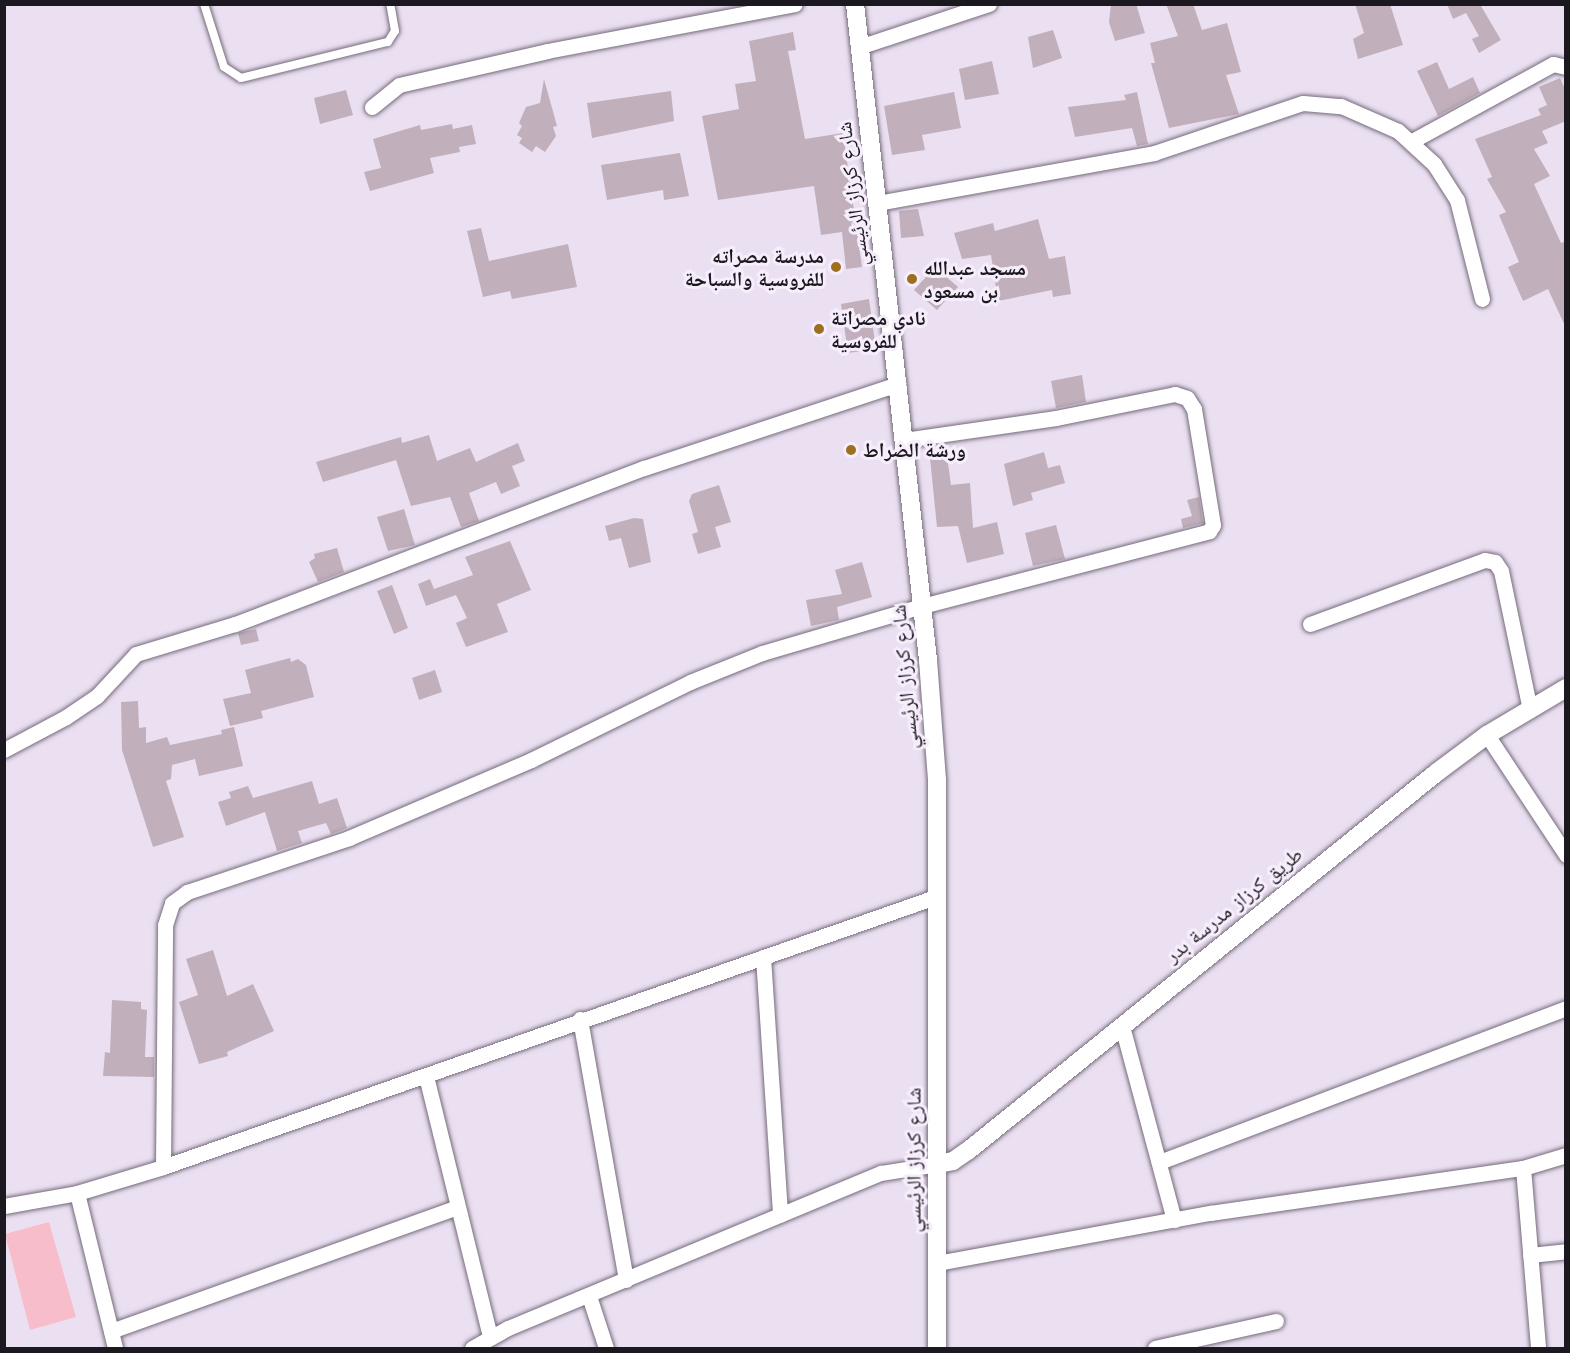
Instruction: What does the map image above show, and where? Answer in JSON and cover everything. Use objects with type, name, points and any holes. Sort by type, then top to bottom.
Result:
[{"type":"street","points":[[372,107],[399,85],[559,48],[795,4]]},
{"type":"street","name":"شارع كرزاز الرئيسي","points":[[855,4],[922,606],[937,780],[937,1348]]},
{"type":"street","points":[[859,47],[989,4]]},
{"type":"street","points":[[1412,141],[1553,64],[1566,67]]},
{"type":"street","points":[[877,203],[1154,153],[1303,103],[1341,106],[1381,121],[1412,141],[1434,164],[1457,200],[1482,299]]},
{"type":"street","points":[[4,750],[66,717],[97,696],[136,654],[235,624],[644,468],[898,384]]},
{"type":"street","points":[[163,1167],[165,925],[172,903],[187,892],[349,838],[531,760],[690,682],[762,653],[922,606],[1173,542],[1209,531],[1213,525],[1194,409],[1187,398],[1175,394],[1056,418],[903,440]]},
{"type":"street","points":[[1310,624],[1485,560],[1495,562],[1501,571],[1530,710]]},
{"type":"street","name":"طريق كرزاز مدرسة بدر","points":[[938,1164],[953,1161],[969,1150],[1294,884],[1487,735],[1566,688]]},
{"type":"street","points":[[1487,735],[1566,855]]},
{"type":"street","points":[[4,1206],[77,1193],[163,1167],[426,1076],[580,1019],[938,896]]},
{"type":"street","points":[[763,957],[780,1214]]},
{"type":"street","points":[[1159,1162],[1566,1008]]},
{"type":"street","points":[[580,1019],[626,1280]]},
{"type":"street","points":[[1122,1026],[1174,1220]]},
{"type":"street","points":[[426,1076],[458,1207],[480,1344],[780,1214],[881,1173],[938,1164]]},
{"type":"street","points":[[937,1263],[1174,1220],[1522,1168],[1566,1155]]},
{"type":"street","points":[[1522,1168],[1538,1348]]},
{"type":"street","points":[[77,1193],[115,1348]]},
{"type":"street","points":[[111,1331],[458,1207]]},
{"type":"street","points":[[1530,1255],[1566,1251]]},
{"type":"street","points":[[589,1296],[606,1348]]},
{"type":"street","points":[[1155,1348],[1276,1321]]},
{"type":"lane","points":[[204,4],[224,67],[241,78],[388,42],[395,31],[390,4]]},
{"type":"shaded area","points":[[49,1222],[76,1317],[30,1330],[5,1234]]},
{"type":"building","points":[[1111,4],[1136,4],[1145,33],[1115,41],[1109,22]]},
{"type":"building","points":[[1166,4],[1193,4],[1202,30],[1227,23],[1241,72],[1226,75],[1239,114],[1169,128],[1151,63],[1155,63],[1150,43],[1178,36]]},
{"type":"building","points":[[1355,4],[1390,4],[1403,45],[1358,59],[1353,39],[1364,33]]},
{"type":"building","points":[[1447,4],[1485,4],[1481,6],[1501,40],[1479,53],[1472,39],[1479,36],[1466,13],[1453,19]]},
{"type":"building","points":[[1053,30],[1062,58],[1033,68],[1028,37]]},
{"type":"building","points":[[793,32],[796,50],[788,51],[805,139],[843,133],[862,267],[846,269],[842,232],[821,235],[814,186],[718,200],[702,116],[739,109],[735,84],[756,81],[749,41]]},
{"type":"building","points":[[992,61],[999,94],[965,100],[959,69]]},
{"type":"building","points":[[1437,62],[1449,89],[1473,77],[1480,93],[1438,116],[1417,71]]},
{"type":"building","points":[[1560,78],[1566,91],[1566,121],[1542,131],[1548,143],[1534,149],[1550,176],[1534,184],[1561,243],[1566,241],[1566,328],[1548,289],[1523,301],[1508,267],[1519,262],[1499,215],[1506,212],[1487,179],[1492,177],[1475,139],[1541,115],[1538,109],[1547,105],[1539,87]]},
{"type":"building","points":[[544,79],[557,126],[553,127],[556,136],[545,152],[536,146],[532,152],[519,143],[522,138],[517,135],[522,126],[519,123],[526,107],[540,103]]},
{"type":"building","points":[[346,90],[353,115],[320,124],[314,98]]},
{"type":"building","points":[[671,91],[674,121],[592,138],[587,103]]},
{"type":"building","points":[[954,92],[961,128],[922,135],[925,150],[892,155],[884,106]]},
{"type":"building","points":[[1137,92],[1148,144],[1137,146],[1132,128],[1075,137],[1068,107],[1126,100],[1124,95]]},
{"type":"building","points":[[452,124],[453,129],[472,125],[476,144],[459,147],[460,152],[430,158],[434,173],[370,191],[364,172],[381,168],[373,139],[420,125],[421,130]]},
{"type":"building","points":[[680,153],[689,196],[664,200],[663,190],[607,200],[601,165]]},
{"type":"building","points":[[918,209],[924,236],[901,238],[899,211]]},
{"type":"building","points":[[1038,219],[1049,259],[1065,256],[1071,294],[1053,297],[1052,290],[998,301],[991,255],[962,259],[954,233],[993,223],[995,231]]},
{"type":"building","points":[[481,228],[489,261],[568,244],[577,287],[512,299],[510,291],[483,297],[467,231]]},
{"type":"building","points":[[935,267],[958,287],[937,310],[914,290]]},
{"type":"building","points":[[869,299],[876,349],[848,353],[841,304]]},
{"type":"building","points":[[1082,375],[1086,402],[1056,408],[1051,381]]},
{"type":"building","points":[[429,435],[437,461],[470,448],[476,462],[518,443],[525,461],[512,466],[520,486],[501,494],[496,482],[469,493],[479,521],[461,527],[450,497],[411,506],[396,460],[323,482],[316,462],[401,437],[402,443]]},
{"type":"building","points":[[1044,452],[1048,468],[1060,465],[1065,483],[1031,493],[1033,500],[1013,506],[1004,464]]},
{"type":"building","points":[[947,456],[951,485],[970,483],[973,528],[997,522],[1004,554],[967,563],[958,526],[937,527],[930,458]]},
{"type":"building","points":[[719,485],[731,522],[715,527],[721,547],[698,554],[692,534],[698,532],[689,501],[692,494]]},
{"type":"building","points":[[1199,497],[1203,523],[1183,528],[1181,519],[1192,516],[1187,500]]},
{"type":"building","points":[[404,509],[415,545],[388,551],[377,517]]},
{"type":"building","points":[[634,518],[643,519],[651,562],[629,568],[621,538],[609,541],[605,526]]},
{"type":"building","points":[[1056,525],[1065,559],[1033,566],[1025,533]]},
{"type":"building","points":[[510,541],[531,590],[497,604],[508,632],[466,647],[456,623],[467,618],[456,595],[426,606],[418,584],[430,579],[434,589],[473,575],[465,557]]},
{"type":"building","points":[[337,548],[344,572],[318,582],[309,562],[315,558],[314,554]]},
{"type":"building","points":[[862,562],[872,597],[837,607],[839,620],[811,626],[806,600],[842,594],[835,570]]},
{"type":"building","points":[[392,585],[408,628],[394,634],[377,591]]},
{"type":"building","points":[[256,629],[259,641],[241,645],[238,633]]},
{"type":"building","points":[[290,658],[291,662],[298,659],[306,665],[314,697],[261,711],[263,718],[230,726],[223,699],[251,693],[245,670]]},
{"type":"building","points":[[435,670],[442,692],[419,700],[412,678]]},
{"type":"building","points":[[138,701],[139,728],[146,727],[146,743],[167,737],[170,745],[222,734],[221,730],[234,727],[243,766],[199,776],[195,759],[172,765],[171,779],[166,781],[184,837],[153,847],[122,750],[121,702]]},
{"type":"building","points":[[312,781],[319,804],[337,798],[347,828],[331,834],[326,823],[298,831],[302,843],[277,851],[265,812],[226,826],[218,802],[231,798],[229,792],[248,786],[253,798]]},
{"type":"building","points":[[213,950],[227,996],[253,984],[274,1031],[227,1052],[228,1056],[199,1064],[179,1002],[198,995],[186,959]]},
{"type":"building","points":[[112,1000],[141,1002],[141,1009],[147,1010],[145,1057],[154,1057],[154,1077],[103,1076],[105,1052],[110,1053]]},
{"type":"place","name":"مدرسة مصراته للفروسية والسباحة","points":[[836,267]]},
{"type":"place","name":"مسجد عبدالله بن مسعود","points":[[912,279]]},
{"type":"place","name":"نادي مصراتة للفروسية","points":[[819,329]]},
{"type":"place","name":"ورشة الضراط","points":[[851,450]]}]
